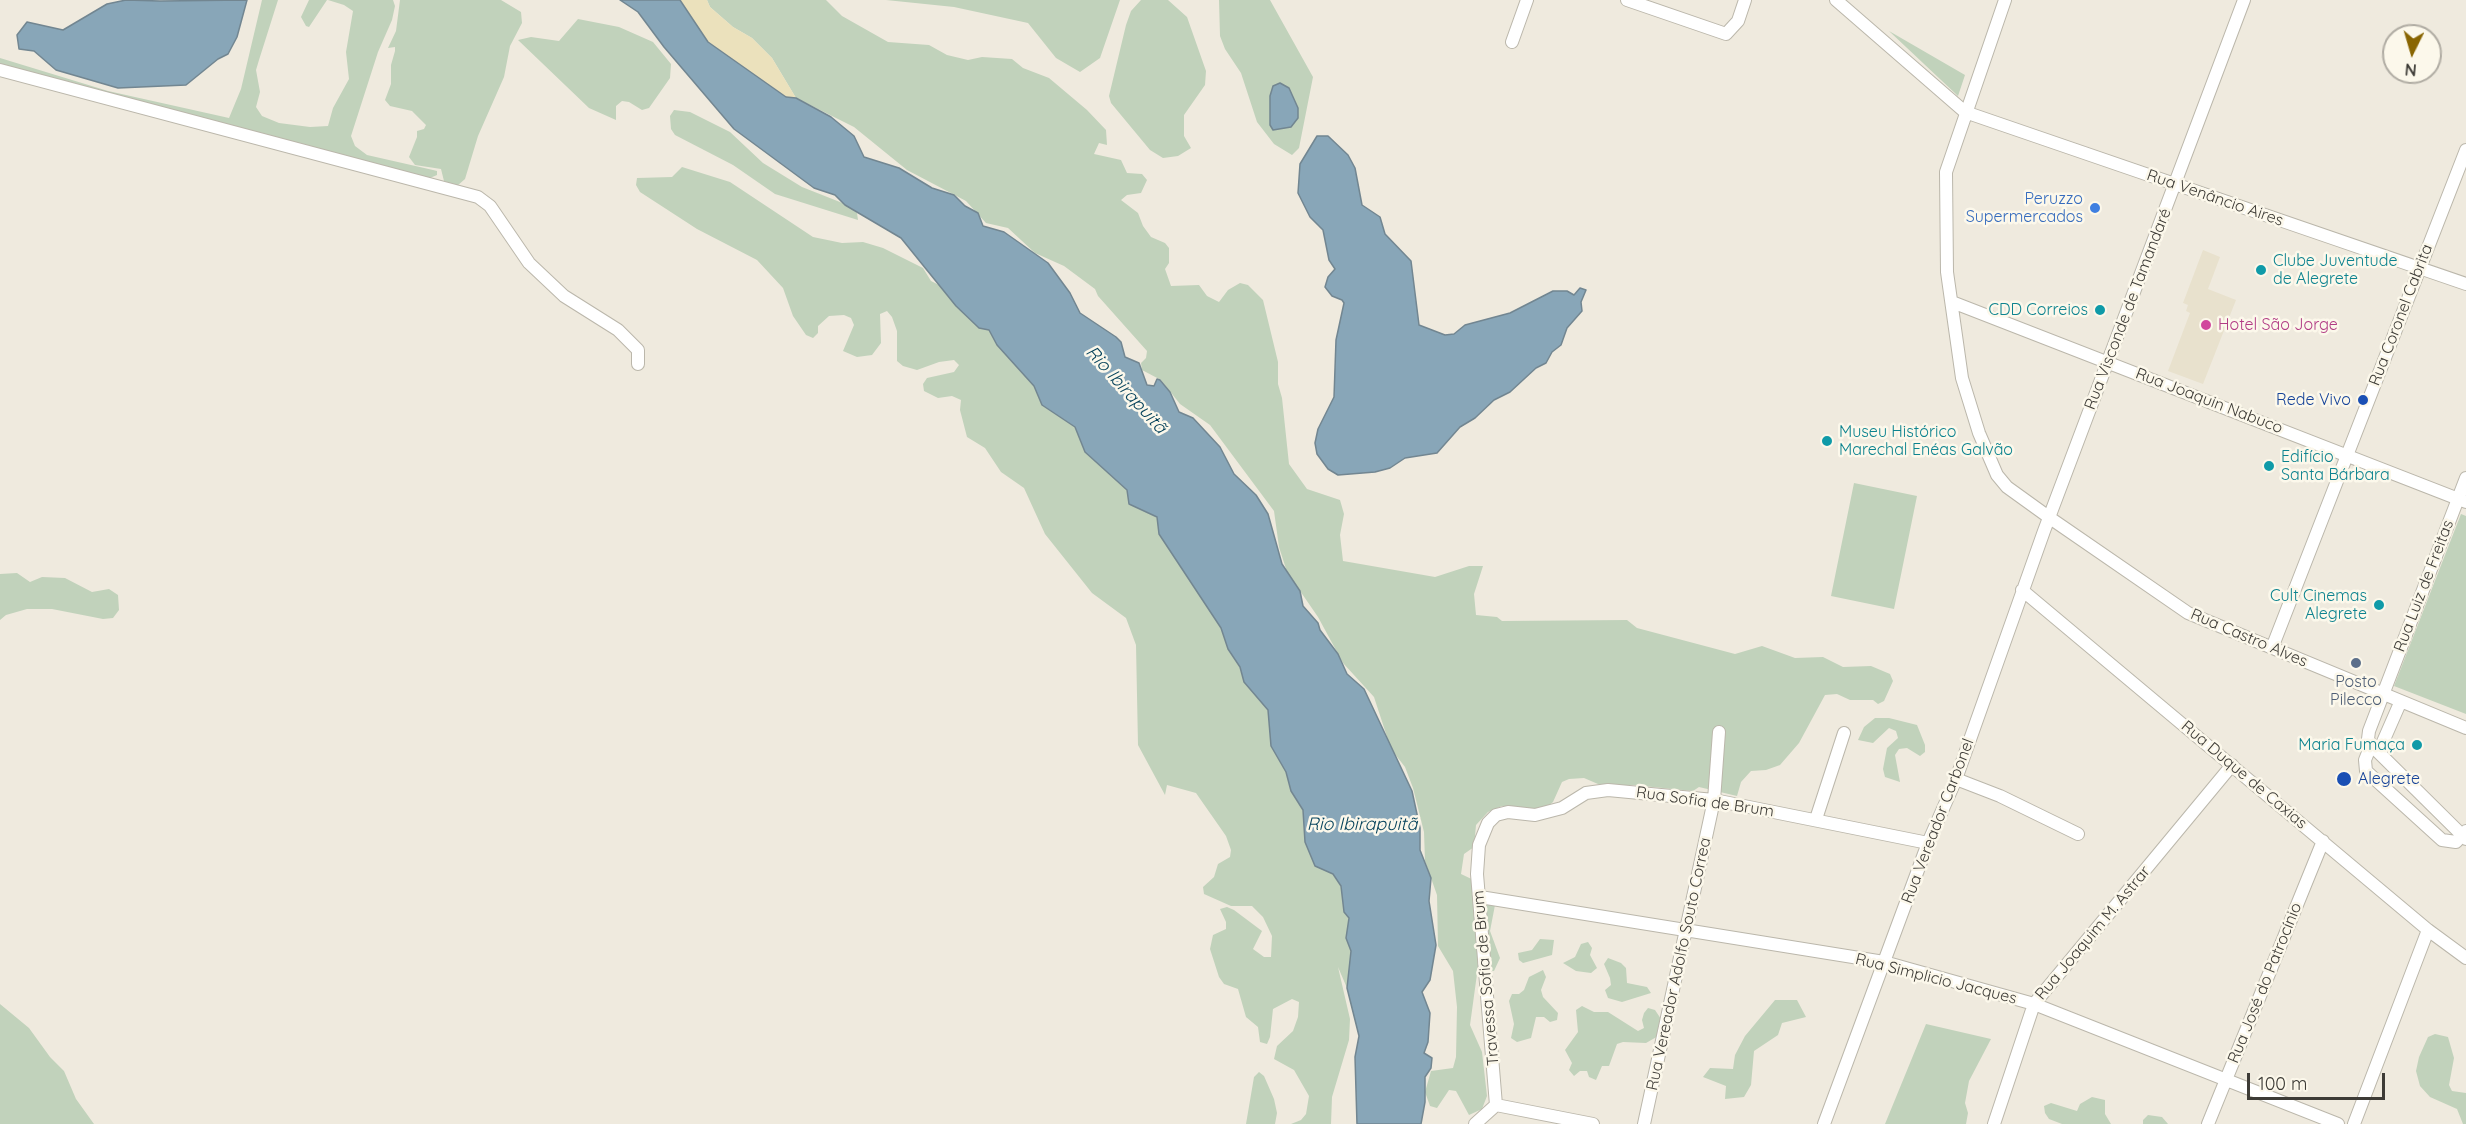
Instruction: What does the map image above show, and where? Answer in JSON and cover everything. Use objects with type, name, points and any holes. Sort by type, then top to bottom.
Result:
[{"type":"street","points":[[1512,42],[1527,0]]},
{"type":"street","points":[[1627,0],[1726,34],[1732,30],[1745,0]]},
{"type":"street","points":[[1836,0],[1965,112]]},
{"type":"street","name":"Rua Castro Alves","points":[[2005,0],[1946,172],[1947,272],[1962,378],[1979,433],[1996,475],[2007,487],[2050,518],[2188,613],[2400,703],[2466,728]]},
{"type":"street","name":"Rua Visconde de Tamandaré","points":[[2050,518],[2244,0]]},
{"type":"street","points":[[0,70],[478,197],[490,206],[529,263],[564,296],[618,330],[638,350],[638,364]]},
{"type":"street","name":"Rua Venâncio Aires","points":[[1965,112],[2466,284]]},
{"type":"street","name":"Rua Coronel Cabrita","points":[[2271,648],[2466,150]]},
{"type":"street","name":"Rua Joaquin Nabuco","points":[[1952,302],[2462,500]]},
{"type":"street","name":"Rua Luiz de Freitas","points":[[2465,835],[2456,842],[2442,840],[2366,771],[2365,760],[2375,748],[2369,731],[2462,500],[2466,478]]},
{"type":"street","name":"Rua Vereador Carbonel","points":[[1824,1124],[1928,843],[1956,778],[2022,590],[2050,518]]},
{"type":"street","name":"Rua Duque de Caxias","points":[[2022,590],[2428,930],[2466,958]]},
{"type":"street","points":[[2400,703],[2375,748],[2465,835]]},
{"type":"street","name":"Rua Vereador Adolfo Souto Correa","points":[[1644,1124],[1714,800],[1719,732]]},
{"type":"street","points":[[1816,819],[1844,733]]},
{"type":"street","name":"Rua Joaquim M. Astrar","points":[[1995,1124],[2034,1004],[2232,765]]},
{"type":"street","points":[[1956,778],[2000,796],[2078,834]]},
{"type":"street","name":"Rua Sofia de Brum","points":[[1488,824],[1496,815],[1508,812],[1535,814],[1562,808],[1586,793],[1608,790],[1714,800],[1928,843]]},
{"type":"street","name":"Travessa Sofia de Brum","points":[[1488,824],[1479,845],[1477,864],[1496,1104]]},
{"type":"street","name":"Rua José do Patrocínio","points":[[2208,1124],[2323,842]]},
{"type":"street","name":"Rua Simplicio Jacques","points":[[1480,897],[1884,962],[2034,1004],[2338,1124]]},
{"type":"street","points":[[2354,1124],[2428,930]]},
{"type":"street","points":[[1475,1124],[1496,1104],[1593,1124]]},
{"type":"shaded area","points":[[2203,250],[2220,257],[2208,289],[2236,300],[2203,384],[2168,371],[2190,313],[2186,311],[2188,305],[2183,303]]},
{"type":"green space","points":[[262,0],[278,0],[256,70],[260,92],[256,107],[262,116],[279,123],[310,127],[328,126],[333,108],[349,79],[346,52],[353,11],[344,5],[328,0],[393,0],[395,6],[392,20],[378,52],[351,136],[355,146],[367,155],[437,171],[437,175],[430,178],[0,65],[0,58],[108,91],[229,118],[241,89]]},
{"type":"green space","points":[[309,0],[327,0],[309,27],[301,17]]},
{"type":"green space","points":[[400,0],[501,0],[521,12],[522,23],[510,46],[504,77],[478,136],[465,179],[457,186],[444,181],[441,169],[415,165],[409,157],[417,131],[424,129],[426,125],[412,111],[390,106],[385,100],[391,84],[391,65],[395,51],[395,47],[388,48],[396,31]]},
{"type":"green space","points":[[707,0],[826,0],[842,16],[888,42],[929,45],[947,55],[968,60],[982,57],[1012,59],[1023,68],[1049,78],[1087,110],[1106,130],[1107,145],[1099,143],[1094,154],[1121,160],[1127,173],[1142,174],[1147,180],[1141,193],[1127,195],[1121,200],[1138,213],[1151,237],[1165,243],[1169,248],[1169,263],[1165,269],[1171,286],[1199,285],[1207,296],[1219,302],[1228,290],[1240,283],[1248,285],[1263,300],[1278,362],[1278,384],[1282,398],[1289,464],[1307,489],[1340,500],[1344,514],[1340,535],[1343,561],[1435,577],[1469,566],[1483,566],[1474,594],[1476,615],[1497,617],[1502,621],[1627,620],[1637,628],[1735,654],[1762,646],[1795,658],[1823,657],[1843,667],[1871,666],[1890,674],[1893,681],[1884,701],[1878,704],[1873,700],[1850,700],[1837,694],[1825,695],[1799,743],[1780,765],[1766,770],[1751,771],[1741,782],[1737,796],[1699,787],[1693,791],[1633,785],[1605,787],[1584,778],[1562,782],[1553,802],[1547,807],[1532,810],[1502,806],[1488,812],[1476,825],[1474,847],[1464,854],[1461,874],[1482,884],[1480,891],[1495,905],[1490,931],[1500,958],[1494,971],[1487,970],[1481,976],[1477,974],[1470,1025],[1482,1052],[1487,1096],[1482,1109],[1469,1115],[1456,1091],[1449,1090],[1437,1108],[1430,1106],[1425,1092],[1431,1071],[1453,1068],[1456,1057],[1457,1007],[1453,971],[1438,946],[1437,895],[1425,861],[1424,832],[1413,788],[1405,767],[1391,749],[1374,697],[1343,663],[1318,617],[1287,572],[1279,547],[1274,511],[1210,425],[1180,404],[1161,380],[1142,370],[1141,363],[1146,358],[1147,351],[1098,296],[1095,289],[1064,266],[1035,253],[1008,228],[986,223],[966,201],[907,170],[854,127],[796,98],[772,58],[752,38],[733,27],[710,7]]},
{"type":"green space","points":[[886,0],[1120,0],[1100,58],[1080,72],[1056,58],[1028,23],[954,7]]},
{"type":"green space","points":[[1141,0],[1168,0],[1187,17],[1206,71],[1205,85],[1184,115],[1184,136],[1191,148],[1178,156],[1163,158],[1150,150],[1111,103],[1109,96],[1126,25],[1131,11]]},
{"type":"green space","points":[[1219,0],[1270,0],[1313,77],[1299,148],[1292,155],[1274,144],[1257,122],[1241,73],[1225,49],[1220,36]]},
{"type":"green space","points":[[578,19],[619,27],[653,42],[671,64],[670,78],[649,108],[642,110],[629,102],[622,101],[616,106],[616,120],[589,108],[518,40],[531,37],[559,41]]},
{"type":"green space","points":[[1889,31],[1965,75],[1958,96]]},
{"type":"green space","points":[[674,110],[690,112],[730,132],[763,163],[802,187],[845,204],[857,213],[858,220],[775,194],[733,165],[675,135],[671,129],[670,116]]},
{"type":"green space","points":[[682,167],[730,182],[813,237],[842,243],[863,242],[883,248],[923,268],[931,281],[941,286],[956,306],[979,328],[989,330],[997,345],[1034,386],[1042,405],[1075,427],[1085,452],[1157,517],[1159,534],[1221,628],[1228,649],[1240,667],[1244,682],[1268,710],[1271,746],[1286,772],[1291,791],[1303,810],[1305,842],[1315,866],[1333,874],[1341,886],[1344,912],[1349,918],[1346,938],[1351,951],[1347,988],[1338,967],[1350,1019],[1349,1040],[1332,1097],[1331,1124],[1291,1124],[1301,1120],[1306,1114],[1309,1096],[1294,1070],[1274,1059],[1277,1046],[1293,1031],[1298,1017],[1299,1002],[1292,999],[1273,1009],[1270,1037],[1267,1044],[1260,1042],[1258,1027],[1246,1017],[1238,989],[1224,984],[1219,977],[1210,949],[1213,935],[1226,929],[1226,922],[1220,909],[1227,907],[1234,910],[1262,931],[1253,949],[1264,957],[1271,957],[1272,936],[1263,917],[1252,906],[1231,906],[1204,894],[1203,887],[1214,877],[1218,864],[1230,857],[1231,850],[1226,836],[1196,793],[1167,785],[1165,795],[1138,745],[1136,645],[1126,618],[1092,593],[1045,534],[1024,488],[1001,472],[985,448],[967,437],[960,410],[961,400],[952,396],[938,398],[924,391],[923,384],[927,378],[954,372],[959,365],[954,360],[939,362],[917,370],[903,366],[897,361],[897,331],[887,311],[880,314],[881,343],[872,355],[857,357],[843,351],[854,325],[851,318],[844,315],[829,316],[818,326],[818,333],[813,338],[806,335],[793,316],[783,288],[757,260],[697,229],[640,192],[636,185],[637,178],[672,177]]},
{"type":"green space","points":[[1854,483],[1917,496],[1894,609],[1831,596]]},
{"type":"green space","points":[[2461,514],[2466,516],[2466,714],[2394,686]]},
{"type":"green space","points":[[17,573],[30,582],[42,577],[65,578],[92,592],[109,589],[118,595],[119,610],[113,618],[103,619],[52,609],[27,609],[6,615],[0,620],[0,574]]},
{"type":"green space","points":[[1875,718],[1889,718],[1917,725],[1925,745],[1925,752],[1920,756],[1907,748],[1899,749],[1895,755],[1900,782],[1885,777],[1883,769],[1887,748],[1898,738],[1896,731],[1889,728],[1873,743],[1858,740],[1864,727]]},
{"type":"green space","points":[[1540,939],[1554,940],[1552,955],[1523,963],[1519,960],[1518,953],[1532,950]]},
{"type":"green space","points":[[1588,942],[1592,948],[1590,955],[1597,968],[1591,973],[1576,971],[1563,963],[1575,957],[1581,944]]},
{"type":"green space","points":[[1608,958],[1621,963],[1626,968],[1627,983],[1647,987],[1651,993],[1622,1002],[1608,998],[1605,990],[1611,985],[1604,964]]},
{"type":"green space","points":[[1543,970],[1546,977],[1541,990],[1543,997],[1558,1013],[1557,1020],[1550,1022],[1544,1017],[1536,1017],[1531,1038],[1517,1042],[1511,1038],[1514,1024],[1509,1001],[1512,994],[1519,994],[1524,990],[1529,977]]},
{"type":"green space","points":[[1775,1000],[1797,1000],[1806,1017],[1782,1023],[1778,1035],[1754,1051],[1751,1085],[1744,1097],[1725,1099],[1726,1086],[1703,1077],[1710,1068],[1733,1069],[1735,1055],[1745,1036]]},
{"type":"green space","points":[[0,1004],[29,1028],[50,1057],[64,1071],[76,1099],[94,1124],[0,1124]]},
{"type":"green space","points":[[1582,1006],[1594,1012],[1608,1012],[1638,1031],[1644,1028],[1642,1020],[1648,1008],[1655,1010],[1663,1022],[1660,1035],[1646,1043],[1617,1044],[1609,1066],[1602,1066],[1596,1080],[1589,1077],[1587,1071],[1580,1071],[1574,1076],[1569,1070],[1572,1063],[1565,1050],[1578,1032],[1576,1010]]},
{"type":"green space","points":[[1926,1024],[1991,1039],[1969,1081],[1965,1103],[1968,1113],[1966,1124],[1885,1124]]},
{"type":"green space","points":[[2435,1034],[2448,1037],[2454,1058],[2449,1085],[2452,1091],[2466,1093],[2466,1124],[2463,1124],[2457,1109],[2430,1097],[2420,1086],[2416,1071],[2419,1057],[2428,1037]]},
{"type":"green space","points":[[1259,1072],[1264,1076],[1274,1099],[1277,1113],[1275,1124],[1246,1124],[1254,1077]]},
{"type":"green space","points":[[2092,1097],[2105,1100],[2105,1114],[2111,1124],[2062,1124],[2049,1119],[2045,1113],[2044,1106],[2051,1103],[2077,1111],[2080,1104]]},
{"type":"green space","points":[[2148,1115],[2162,1117],[2168,1124],[2143,1124],[2143,1120]]},
{"type":"sand","points":[[680,0],[707,0],[710,7],[733,27],[752,38],[772,58],[796,98],[786,97],[708,42]]},
{"type":"water","points":[[126,0],[247,0],[237,37],[228,54],[218,59],[186,85],[118,88],[56,70],[34,51],[19,49],[17,35],[27,22],[63,30],[107,4]]},
{"type":"water","name":"Rio Ibirapuitã","points":[[620,0],[680,0],[708,42],[786,97],[796,98],[831,117],[854,136],[864,157],[899,168],[932,188],[954,195],[965,206],[978,213],[983,226],[1004,232],[1048,263],[1070,293],[1080,313],[1121,342],[1125,357],[1139,363],[1147,385],[1154,386],[1157,379],[1160,380],[1170,392],[1179,412],[1193,418],[1220,447],[1234,474],[1256,495],[1268,514],[1282,564],[1300,591],[1303,606],[1318,623],[1320,630],[1338,654],[1347,674],[1364,689],[1412,791],[1420,828],[1420,850],[1431,878],[1429,901],[1436,945],[1430,980],[1422,992],[1430,1013],[1428,1042],[1424,1053],[1432,1058],[1431,1068],[1425,1077],[1425,1102],[1421,1124],[1357,1124],[1355,1057],[1359,1036],[1347,988],[1351,951],[1346,938],[1349,918],[1344,912],[1341,886],[1333,874],[1315,866],[1305,842],[1303,810],[1291,791],[1286,772],[1271,746],[1268,710],[1244,682],[1240,667],[1228,649],[1221,628],[1159,534],[1157,517],[1129,504],[1127,490],[1085,452],[1075,427],[1042,405],[1034,386],[997,345],[989,330],[979,328],[956,306],[901,238],[845,205],[835,195],[814,188],[734,129],[664,47],[638,12]]},
{"type":"water","points":[[1280,83],[1289,88],[1298,108],[1298,118],[1291,127],[1273,130],[1270,125],[1270,96],[1273,86]]},
{"type":"water","points":[[1317,136],[1328,136],[1348,155],[1355,168],[1362,205],[1380,217],[1385,234],[1411,261],[1419,325],[1445,335],[1454,334],[1465,325],[1510,313],[1553,291],[1567,291],[1574,295],[1580,288],[1586,290],[1581,302],[1582,311],[1567,328],[1561,345],[1552,352],[1546,363],[1536,368],[1510,392],[1494,400],[1475,418],[1460,427],[1437,453],[1405,458],[1390,468],[1375,472],[1338,475],[1328,469],[1317,454],[1315,443],[1318,429],[1334,397],[1336,340],[1344,303],[1332,296],[1325,287],[1328,277],[1335,269],[1329,260],[1323,230],[1310,217],[1298,193],[1300,164]]},
{"type":"place","name":"Peruzzo Supermercados","points":[[2095,208]]},
{"type":"place","name":"Clube Juventude de Alegrete","points":[[2261,270]]},
{"type":"place","name":"CDD Correios","points":[[2100,310]]},
{"type":"place","name":"Hotel São Jorge","points":[[2206,325]]},
{"type":"place","name":"Rede Vivo","points":[[2363,400]]},
{"type":"place","name":"Museu Histórico Marechal Enéas Galvão","points":[[1827,441]]},
{"type":"place","name":"Edifício Santa Bárbara","points":[[2269,466]]},
{"type":"place","name":"Cult Cinemas Alegrete","points":[[2379,605]]},
{"type":"place","name":"Posto Pilecco","points":[[2356,663]]},
{"type":"place","name":"Maria Fumaça","points":[[2417,745]]},
{"type":"place","name":"Alegrete","points":[[2344,779]]}]
